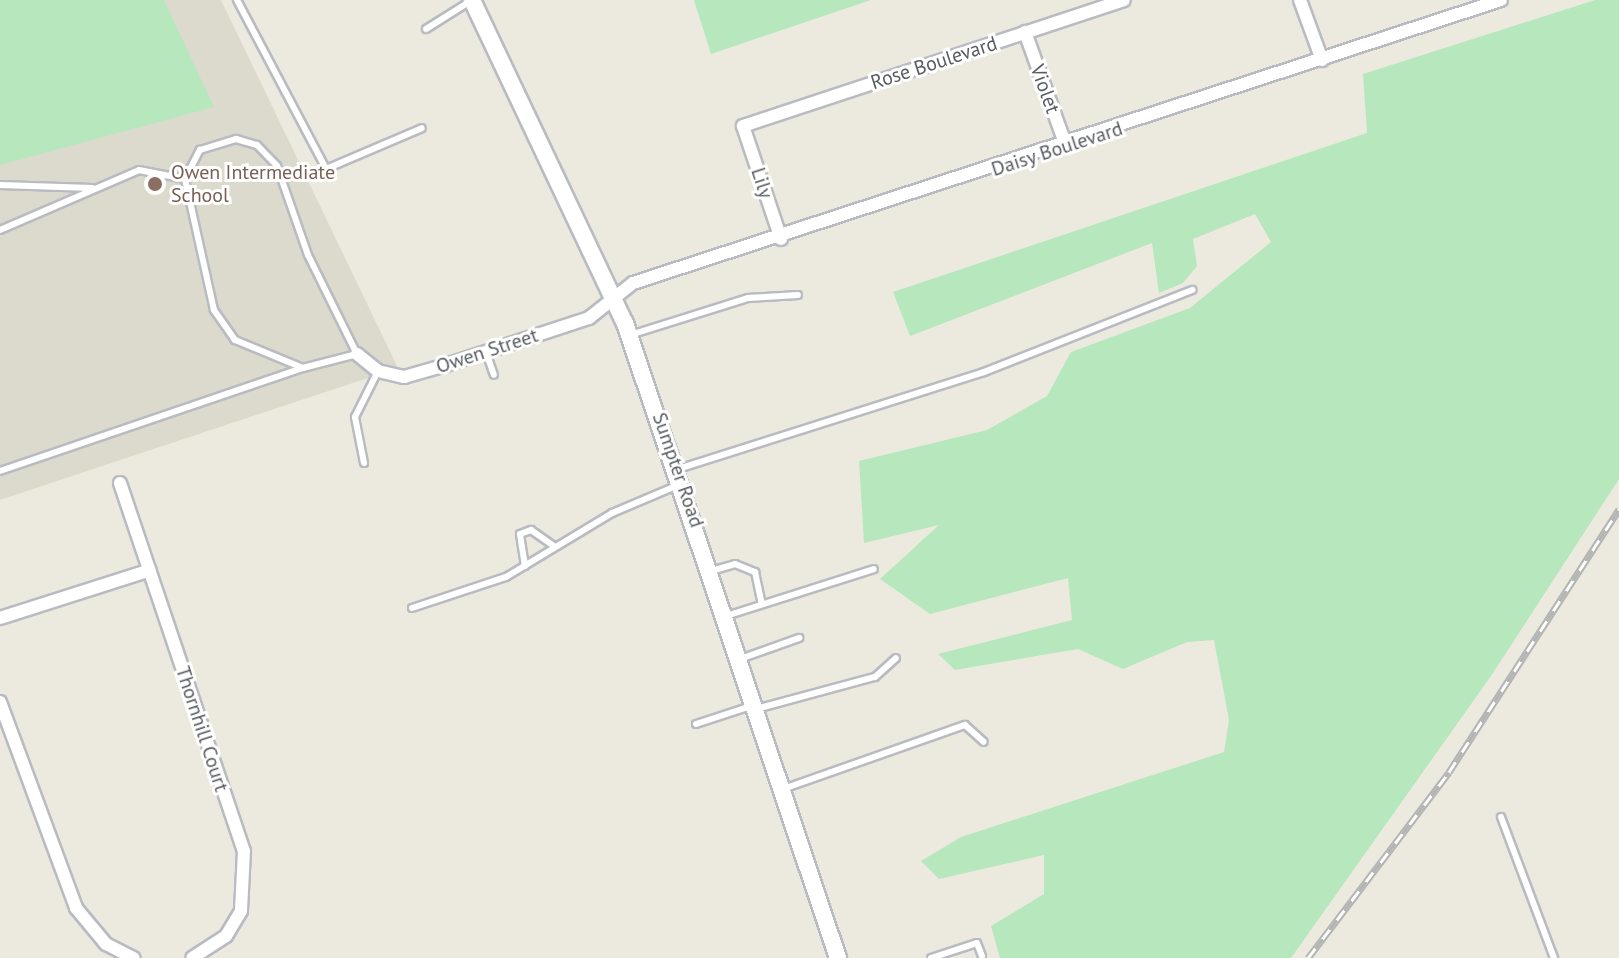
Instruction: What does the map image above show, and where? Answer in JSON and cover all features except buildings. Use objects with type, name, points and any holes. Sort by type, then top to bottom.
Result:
[{"type":"street","name":"Sumpter Road","points":[[472,0],[630,335],[680,476],[838,958]]},
{"type":"street","name":"Rose Boulevard","points":[[743,126],[1124,0]]},
{"type":"street","points":[[1300,0],[1322,60]]},
{"type":"street","name":"Daisy Boulevard","points":[[616,300],[633,283],[781,239],[1501,0]]},
{"type":"street","name":"Violet","points":[[1025,32],[1066,146]]},
{"type":"street","name":"Lily","points":[[743,126],[781,239]]},
{"type":"street","name":"Owen Street","points":[[378,371],[404,377],[589,318],[616,300]]},
{"type":"street","points":[[357,354],[378,371]]},
{"type":"street","name":"Thornhill Court","points":[[120,483],[244,851],[241,911],[226,936],[192,958]]},
{"type":"street","points":[[0,618],[150,570]]},
{"type":"street","points":[[0,702],[76,908],[94,934],[134,958]]},
{"type":"lane","points":[[237,0],[326,169],[422,128]]},
{"type":"lane","points":[[426,29],[472,0]]},
{"type":"lane","points":[[0,471],[303,368],[357,354],[269,154],[236,139],[211,143],[185,179],[199,267],[226,331],[303,368]]},
{"type":"lane","points":[[0,230],[139,170],[185,179]]},
{"type":"lane","points":[[0,185],[92,188]]},
{"type":"lane","points":[[412,608],[525,566],[680,476],[984,372],[1192,290]]},
{"type":"lane","points":[[630,335],[748,298],[798,295]]},
{"type":"lane","points":[[486,352],[494,375]]},
{"type":"lane","points":[[364,463],[355,417],[378,371]]},
{"type":"lane","points":[[525,566],[520,534],[531,530],[555,547]]},
{"type":"lane","points":[[711,571],[735,564],[755,572],[762,604]]},
{"type":"lane","points":[[726,616],[874,569]]},
{"type":"lane","points":[[740,659],[799,638]]},
{"type":"lane","points":[[696,724],[875,677],[896,658]]},
{"type":"lane","points":[[783,789],[965,725],[984,742]]},
{"type":"lane","points":[[1501,817],[1554,958]]},
{"type":"lane","points":[[931,958],[977,943],[982,956]]},
{"type":"shaded area","name":"Owen Intermediate School","points":[[0,0],[221,0],[398,368],[0,500]]},
{"type":"green space","points":[[0,0],[164,0],[214,107],[0,165]]},
{"type":"green space","points":[[694,0],[871,0],[711,54]]},
{"type":"green space","points":[[1595,0],[1619,0],[1619,479],[1491,676],[1291,958],[1000,958],[991,926],[1044,894],[1044,855],[939,879],[921,861],[961,837],[1224,752],[1229,720],[1214,640],[1187,642],[1123,669],[1078,649],[955,670],[938,654],[1072,620],[1068,578],[930,614],[880,579],[939,525],[864,543],[859,461],[987,430],[1047,396],[1071,352],[1190,308],[1271,242],[1255,214],[1193,239],[1197,266],[1183,283],[1159,293],[1152,243],[910,336],[893,292],[1367,133],[1363,74]]},
{"type":"railway","points":[[1308,958],[1449,772],[1619,509]]},
{"type":"place","name":"Owen Intermediate School","points":[[155,184]]}]
